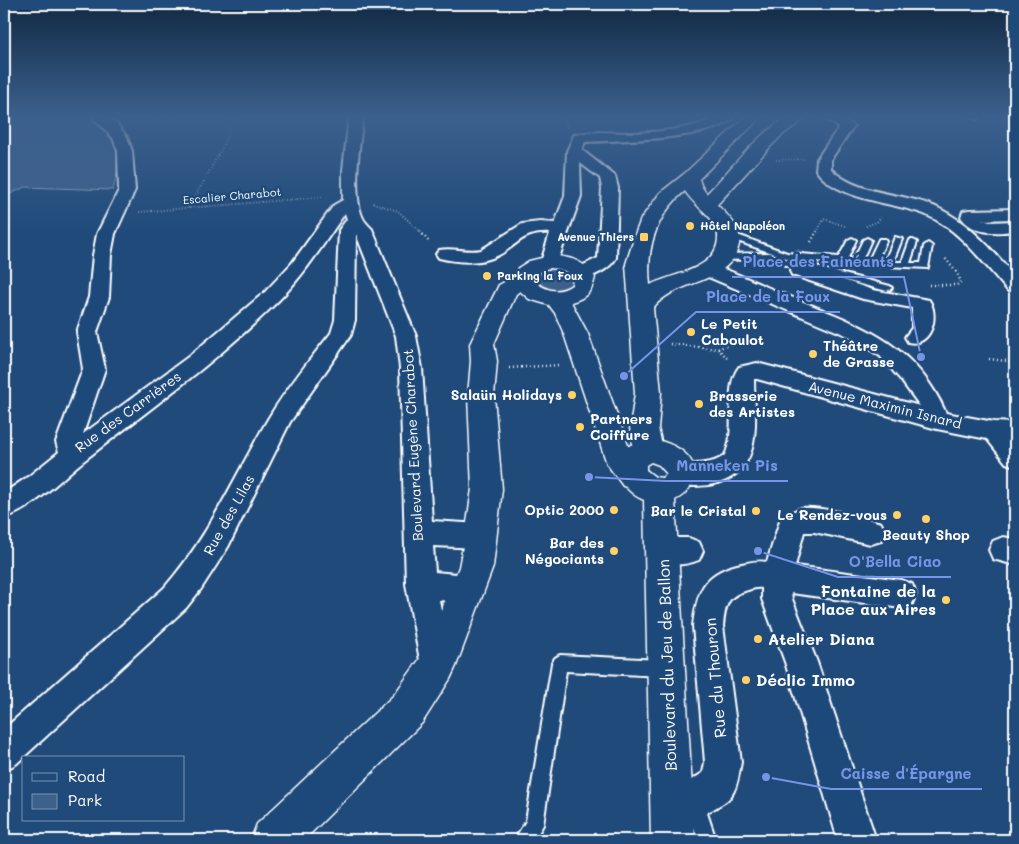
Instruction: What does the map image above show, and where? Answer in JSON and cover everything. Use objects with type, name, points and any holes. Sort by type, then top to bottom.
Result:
[{"type":"main road","points":[[525,278],[531,290],[549,297],[566,312],[576,334],[611,433],[617,456],[655,467],[662,428],[648,393],[637,264],[646,232],[659,206],[713,155]]},
{"type":"main road","points":[[659,206],[708,204],[724,191],[755,155]]},
{"type":"main road","points":[[642,306],[651,295],[661,288],[716,264],[727,250],[729,235],[723,220],[691,188],[690,178]]},
{"type":"main road","points":[[639,256],[650,268],[682,279]]},
{"type":"main road","points":[[273,840],[408,708],[437,666],[475,564],[487,489],[481,396],[484,366],[482,344],[506,290],[525,278],[530,269],[550,262],[569,264],[582,281],[583,301],[576,334]]},
{"type":"main road","points":[[484,366],[514,309],[523,301],[572,295],[582,281]]},
{"type":"main road","name":"Boulevard du Jeu de Ballon","points":[[655,467],[676,550],[668,669],[678,804]]},
{"type":"street","name":"Rue des Carrières","points":[[125,155],[127,190],[106,234],[102,255],[99,297],[87,332],[94,369],[68,442],[73,455],[196,362],[272,296],[298,267],[340,208],[352,206]]},
{"type":"street","points":[[352,155],[350,181],[352,206]]},
{"type":"street","points":[[550,262],[551,251],[560,228],[568,215],[574,194],[572,164],[574,155]]},
{"type":"street","points":[[582,281],[604,263],[607,258],[610,188],[607,176],[587,155]]},
{"type":"street","points":[[827,155],[824,159],[823,170],[830,177],[852,189],[895,203],[931,211],[969,235],[1015,287]]},
{"type":"street","name":"Boulevard Eugène Charabot","points":[[352,206],[406,336],[411,368],[421,584],[437,666]]},
{"type":"street","name":"Rue des Lilas","points":[[4,752],[175,598],[194,578],[231,514],[285,410],[342,335],[345,320],[348,230],[352,206]]},
{"type":"street","points":[[1015,214],[980,213],[970,215],[969,217],[978,224],[985,226],[1015,226]]},
{"type":"street","points":[[444,254],[474,257],[486,254],[528,228],[560,228]]},
{"type":"street","points":[[716,264],[775,299],[860,333],[888,351],[908,373],[929,401],[937,420]]},
{"type":"street","points":[[775,299],[798,275],[799,270],[870,294],[922,304],[922,329],[914,337]]},
{"type":"street","name":"Avenue Maximin Isnard","points":[[747,373],[757,371],[767,373],[937,420],[1005,432]]},
{"type":"street","points":[[655,467],[706,474],[726,469],[735,463],[742,443],[743,378],[747,373]]},
{"type":"street","points":[[1005,432],[1015,456]]},
{"type":"street","points":[[4,507],[38,484],[73,455]]},
{"type":"street","points":[[857,840],[802,662],[777,599],[776,584],[791,526],[797,521],[804,519],[814,520],[872,532]]},
{"type":"street","points":[[418,533],[475,564]]},
{"type":"street","points":[[421,584],[475,564]]},
{"type":"street","name":"Rue du Thouron","points":[[678,804],[718,784],[723,762],[708,626],[710,608],[715,594],[726,582],[757,574],[901,594]]},
{"type":"lane","points":[[729,235],[786,255]]},
{"type":"lane","points":[[888,264],[898,239]]},
{"type":"lane","points":[[842,262],[852,240]]},
{"type":"lane","points":[[857,262],[867,240]]},
{"type":"lane","points":[[872,263],[882,241]]},
{"type":"lane","points":[[906,265],[913,242]]},
{"type":"lane","points":[[716,264],[762,256],[786,255],[842,262],[925,266],[928,246]]},
{"type":"lane","points":[[762,256],[887,288]]},
{"type":"lane","points":[[523,840],[534,825],[560,663],[668,669]]},
{"type":"lane","points":[[678,804],[706,840]]},
{"type":"path","points":[[188,208],[218,155]]},
{"type":"path","points":[[751,160],[824,159]]},
{"type":"path","name":"Escalier Charabot","points":[[114,214],[188,208],[352,206],[375,203],[395,208],[413,222],[435,250],[444,254]]},
{"type":"path","points":[[861,231],[868,224],[877,222],[888,206],[895,203]]},
{"type":"path","points":[[808,247],[824,219],[852,228]]},
{"type":"path","points":[[680,346],[718,349],[727,345]]},
{"type":"path","points":[[718,349],[747,373]]},
{"type":"path","points":[[988,359],[1015,362]]},
{"type":"path","points":[[484,366],[586,363]]},
{"type":"green space","points":[[4,155],[121,155],[113,190],[25,187],[4,197]]},
{"type":"green space","points":[[548,269],[560,269],[573,276],[573,284],[560,291],[538,285],[536,277],[538,273]]},
{"type":"tunnel","points":[[799,270],[808,247]]},
{"type":"place","name":"Hôtel Napoléon","points":[[690,226]]},
{"type":"place","name":"Avenue Thiers","points":[[644,237]]},
{"type":"place","name":"Parking la Foux","points":[[487,276]]},
{"type":"place","name":"Le Petit Caboulot","points":[[691,332]]},
{"type":"place","name":"Théâtre de Grasse","points":[[813,354]]},
{"type":"place","name":"Place des Fainéants","points":[[921,357]]},
{"type":"place","name":"Place de la Foux","points":[[624,376]]},
{"type":"place","name":"Salaün Holidays","points":[[572,395]]},
{"type":"place","name":"Brasserie des Artistes","points":[[699,404]]},
{"type":"place","name":"Partners Coiffure","points":[[580,427]]},
{"type":"place","name":"Manneken Pis","points":[[589,477]]},
{"type":"place","name":"Optic 2000","points":[[614,510]]},
{"type":"place","name":"Bar le Cristal","points":[[756,511]]},
{"type":"place","name":"Le Rendez-vous","points":[[897,515]]},
{"type":"place","name":"Beauty Shop","points":[[926,519]]},
{"type":"place","name":"Bar des Négociants","points":[[614,551]]},
{"type":"place","name":"O'Bella Ciao","points":[[758,551]]},
{"type":"place","name":"Fontaine de la Place aux Aires","points":[[946,600]]},
{"type":"place","name":"Atelier Diana","points":[[758,639]]},
{"type":"place","name":"Déclic Immo","points":[[746,680]]},
{"type":"place","name":"Caisse d'Épargne","points":[[766,777]]}]
